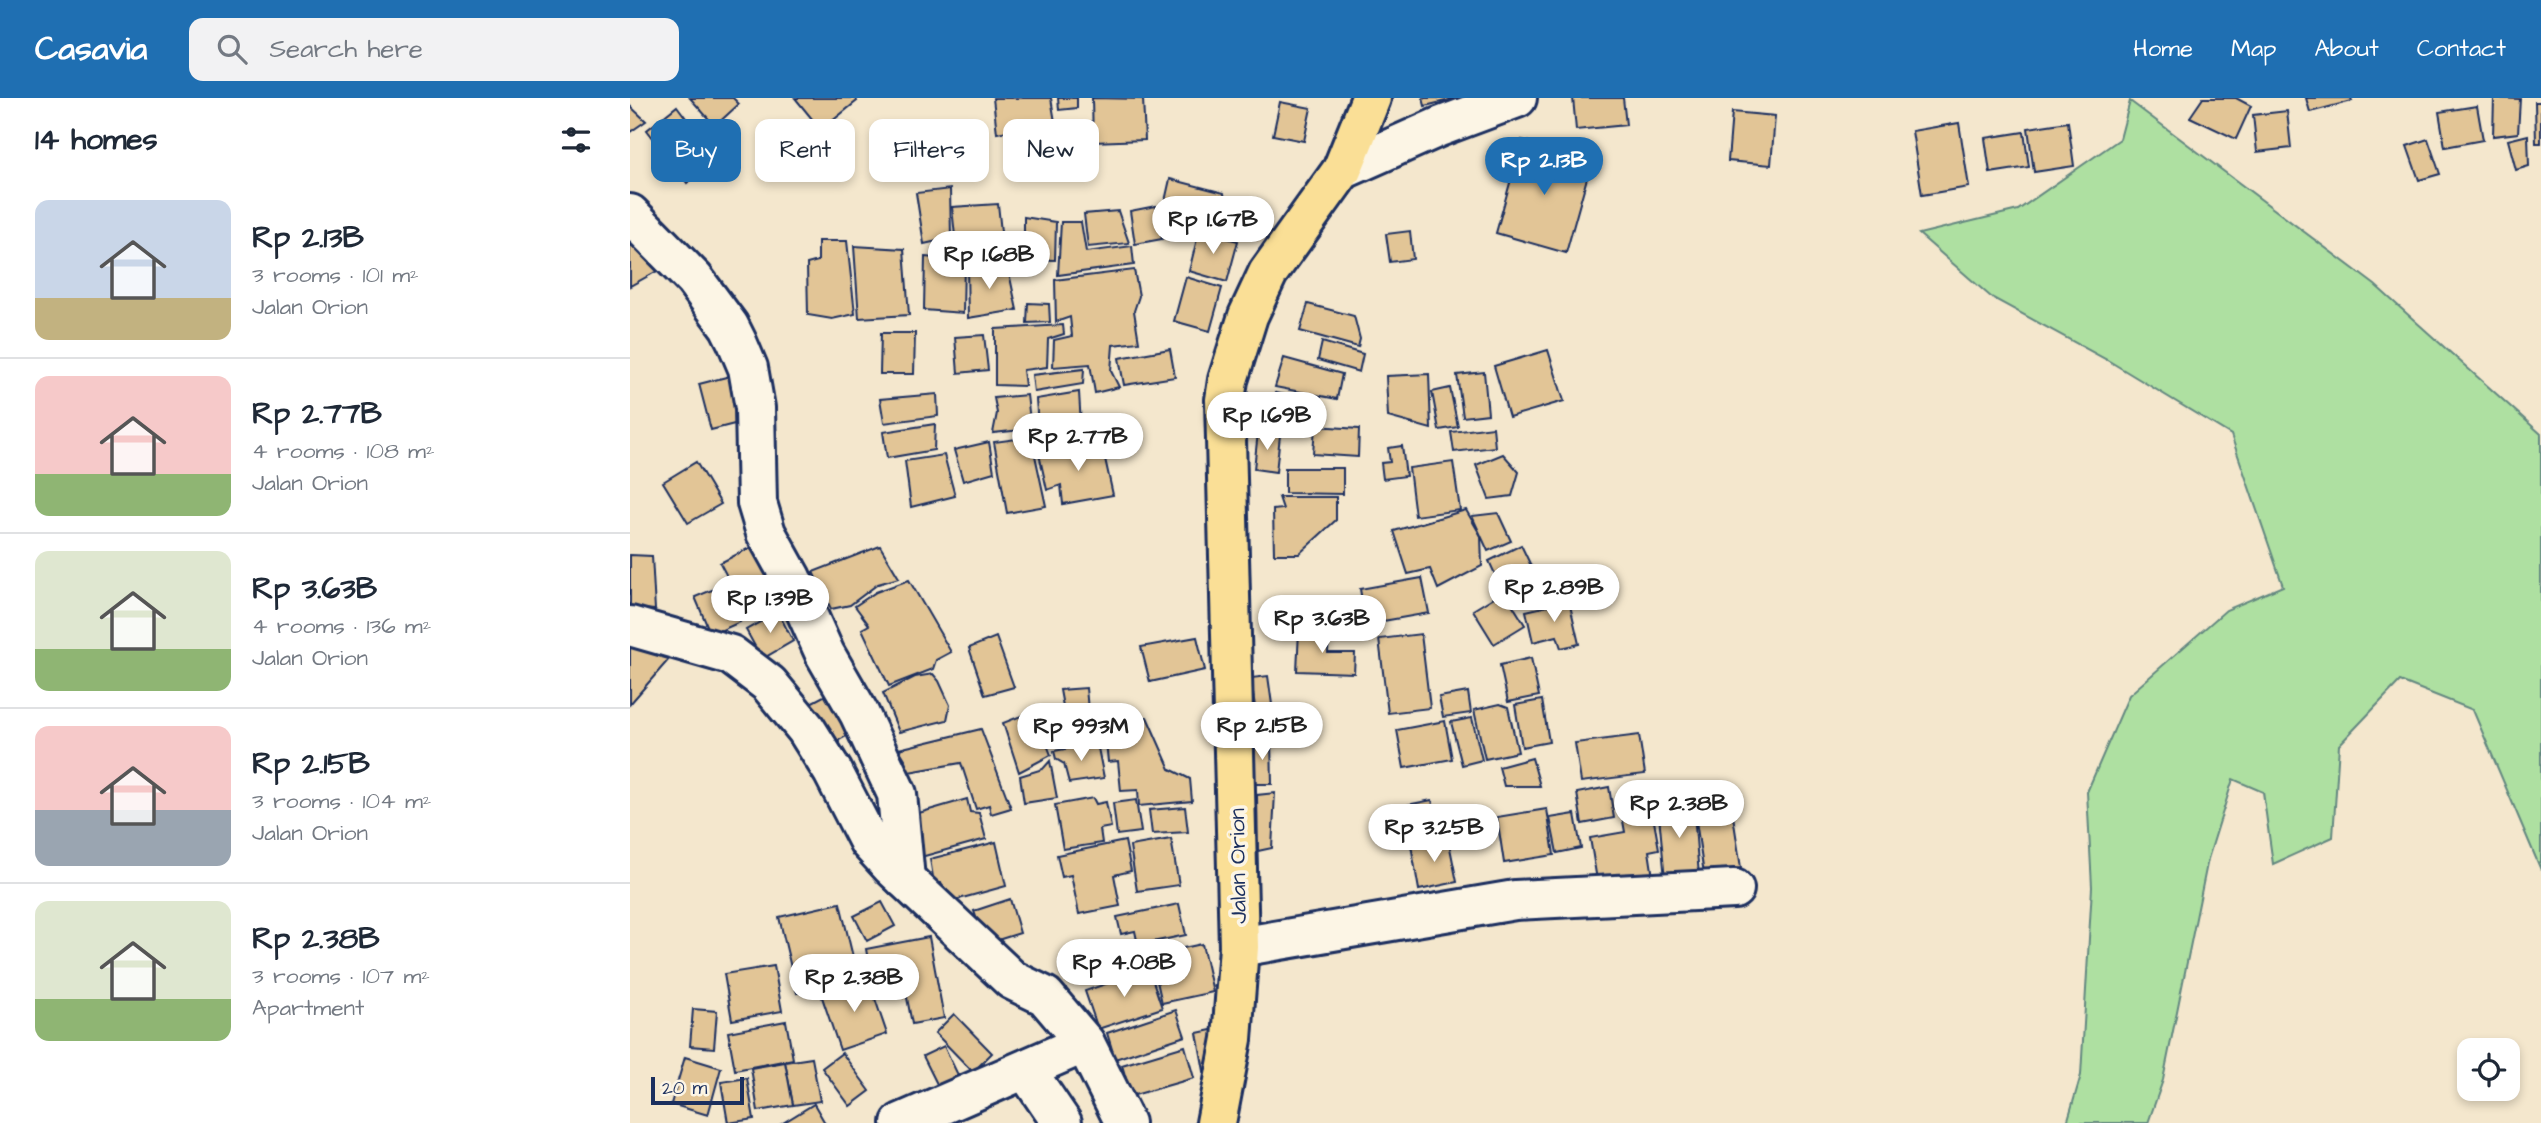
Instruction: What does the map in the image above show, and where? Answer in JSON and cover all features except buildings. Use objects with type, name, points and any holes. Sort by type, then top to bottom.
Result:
[{"type":"highway","name":"Jalan Orion","points":[[1216,1123],[1232,1038],[1239,947],[1226,400],[1228,380],[1248,316],[1268,273],[1342,170],[1371,98]]},
{"type":"street","points":[[1342,170],[1439,127],[1517,98]]},
{"type":"street","points":[[630,214],[694,279],[729,326],[748,368],[755,408],[757,503],[763,523],[792,578],[825,654],[859,713],[897,794],[905,879]]},
{"type":"street","points":[[630,626],[731,654],[769,684],[806,729],[833,772],[869,842],[1012,980],[1045,996],[1085,1044],[1125,1123]]},
{"type":"street","points":[[1239,947],[1515,900],[1734,889]]},
{"type":"street","points":[[901,1123],[1085,1044]]},
{"type":"street","points":[[1026,1070],[1062,1123]]},
{"type":"green space","points":[[2130,101],[2375,285],[2541,434],[2541,870],[2473,710],[2400,681],[2339,745],[2333,837],[2273,864],[2263,792],[2233,779],[2208,859],[2163,1080],[2148,1123],[2067,1123],[2081,1075],[2092,887],[2087,792],[2129,695],[2226,610],[2283,586],[2231,435],[2109,361],[1991,297],[1919,234],[2018,210],[2120,139]]}]
